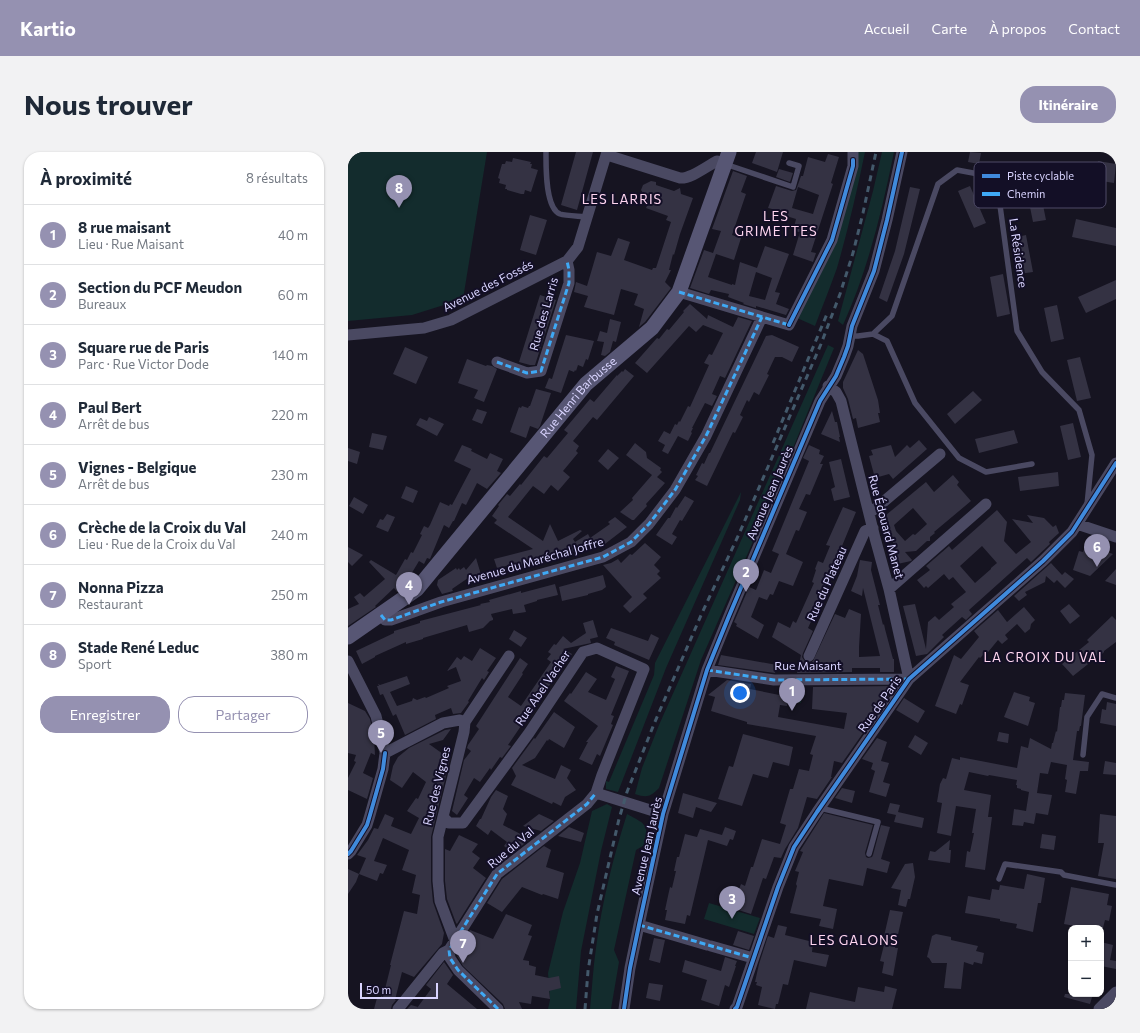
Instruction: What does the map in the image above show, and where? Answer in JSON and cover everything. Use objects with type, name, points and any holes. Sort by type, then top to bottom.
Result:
[{"type":"street","name":"Avenue Jean Jaurès","points":[[624,1009],[630,968],[663,814],[707,670],[728,616],[820,401],[828,386],[836,376],[844,357],[851,331],[878,256],[902,152]]},
{"type":"street","points":[[567,261],[578,247],[607,154],[684,179],[717,161],[727,158]]},
{"type":"street","points":[[679,292],[789,325],[832,240],[853,166],[853,156]]},
{"type":"street","name":"Rue Henri Barbusse","points":[[348,637],[417,589],[586,384],[652,328],[679,292],[727,158]]},
{"type":"street","name":"Avenue des Fossés","points":[[348,335],[424,328],[452,320],[567,261]]},
{"type":"street","name":"Rue des Larris","points":[[497,362],[527,373],[541,371],[569,283],[567,261]]},
{"type":"street","name":"Avenue du Maréchal Joffre","points":[[381,615],[385,620],[391,620],[441,602],[603,557],[631,542],[649,524],[674,490],[706,436],[762,317]]},
{"type":"street","name":"Rue Édouard Manet","points":[[828,386],[836,392],[841,401],[889,589],[909,679]]},
{"type":"street","points":[[869,513],[940,454]]},
{"type":"street","name":"Rue de Paris","points":[[735,1009],[737,1007],[778,887],[794,847],[909,679],[1043,561],[1072,532],[1116,463]]},
{"type":"street","points":[[889,589],[986,504]]},
{"type":"street","points":[[1077,524],[1116,537]]},
{"type":"street","name":"Rue du Plateau","points":[[809,656],[865,531],[873,528]]},
{"type":"street","name":"Rue Abel Vacher","points":[[444,818],[449,823],[463,823],[529,733],[583,652],[597,648],[644,669],[596,793]]},
{"type":"street","points":[[465,722],[509,656]]},
{"type":"street","points":[[348,661],[376,716],[385,753],[383,769],[367,825],[348,854]]},
{"type":"street","name":"Rue Maisant","points":[[707,670],[774,680],[909,679]]},
{"type":"street","name":"Rue des Vignes","points":[[385,753],[443,723],[460,720],[465,722],[444,818],[438,837],[438,881],[440,901],[452,946],[450,958],[458,970],[498,1009]]},
{"type":"street","points":[[596,793],[663,814]]},
{"type":"street","name":"Rue du Val","points":[[398,1009],[443,953],[452,946],[497,874],[587,804],[596,793]]},
{"type":"street","points":[[639,926],[753,958]]},
{"type":"street","points":[[1099,1009],[1116,992]]},
{"type":"lane","points":[[546,152],[548,193],[554,209],[559,214],[588,217]]},
{"type":"lane","points":[[727,158],[793,187],[799,166],[789,163]]},
{"type":"lane","name":"La Résidence","points":[[871,335],[892,316],[938,184],[957,170],[974,173]]},
{"type":"lane","name":"La Résidence","points":[[1001,208],[1017,331],[1042,372],[1079,410],[1092,455],[1086,509]]},
{"type":"lane","points":[[851,331],[871,335]]},
{"type":"lane","points":[[851,331],[871,335],[887,341],[915,403],[959,458],[986,472],[1032,464]]},
{"type":"lane","points":[[1083,755],[1087,717],[1102,694],[1116,698]]},
{"type":"lane","points":[[820,808],[878,822],[869,854]]},
{"type":"lane","points":[[999,879],[1005,864],[1061,872],[1064,875],[1116,885]]},
{"type":"green space","points":[[348,152],[487,152],[463,299],[412,315],[348,321]]},
{"type":"green space","points":[[857,152],[865,152],[845,239],[837,268],[815,326],[797,318],[835,241]]},
{"type":"green space","points":[[882,152],[894,152],[867,262],[843,325],[838,321]]},
{"type":"green space","points":[[828,345],[834,348],[777,487],[701,660],[659,788],[648,796],[635,794],[642,768],[659,725]]},
{"type":"green space","points":[[741,492],[740,500],[666,668],[618,792],[606,789],[606,781],[609,782],[654,675],[655,663]]},
{"type":"green space","points":[[792,685],[803,687],[801,703],[790,700]]},
{"type":"green space","points":[[607,804],[612,807],[601,851],[581,951],[576,1009],[548,1009],[550,1000],[548,973],[563,912],[580,863],[592,811]]},
{"type":"green space","points":[[627,814],[641,822],[646,828],[646,844],[636,850],[614,950],[619,962],[611,1009],[590,1009],[601,914],[617,847]]},
{"type":"green space","points":[[709,903],[760,918],[754,934],[704,919]]},
{"type":"building","points":[[576,152],[593,152],[577,210],[561,205]]},
{"type":"building","points":[[756,152],[783,152],[777,172],[752,163]]},
{"type":"building","points":[[970,152],[981,153],[979,162],[968,162]]},
{"type":"building","points":[[828,154],[839,157],[831,183],[833,184],[811,252],[816,253],[813,262],[793,255],[800,232],[793,231],[796,219],[783,215],[784,212],[768,208],[776,186],[792,191],[796,190],[801,176],[803,176],[808,157],[825,162]],"holes":[[[798,187],[819,195],[813,214],[792,208]]]},
{"type":"building","points":[[513,158],[531,162],[531,168],[538,170],[531,192],[525,190],[524,194],[521,194],[505,189],[506,185],[499,183],[500,179],[498,178],[502,164],[505,164],[506,161],[512,162]]},
{"type":"building","points":[[1106,162],[1116,164],[1114,183],[1106,182]]},
{"type":"building","points":[[779,169],[793,173],[790,182],[776,177]]},
{"type":"building","points":[[733,171],[747,176],[741,192],[746,194],[732,235],[741,238],[734,260],[716,254],[708,277],[735,285],[740,262],[757,268],[765,246],[789,254],[775,292],[780,293],[776,304],[789,309],[786,315],[756,306],[756,308],[743,304],[744,303],[728,297],[729,294],[711,290],[709,294],[690,288],[704,250],[713,253],[721,231],[712,229]],"holes":[[[756,272],[772,278],[765,300],[749,296]]]},
{"type":"building","points":[[651,181],[656,182],[656,185],[674,191],[680,188],[681,194],[693,198],[674,255],[673,254],[669,270],[671,270],[665,282],[671,288],[645,322],[639,327],[644,309],[634,305],[638,294],[621,289],[614,315],[584,307],[588,296],[574,292],[576,282],[587,286],[597,252],[611,256],[618,238],[630,242],[624,260],[652,270],[653,268],[656,268],[671,222],[666,220],[668,216],[646,208],[648,204],[640,201],[643,193],[641,190],[643,185]]},
{"type":"building","points":[[970,186],[974,195],[974,208],[980,208],[986,223],[974,228],[958,191]]},
{"type":"building","points":[[910,187],[920,189],[904,254],[887,302],[879,298],[895,251]]},
{"type":"building","points":[[1030,208],[1044,208],[1046,220],[1033,222]]},
{"type":"building","points":[[530,215],[547,220],[536,255],[520,250]]},
{"type":"building","points":[[1076,219],[1116,228],[1116,246],[1072,237]]},
{"type":"building","points":[[1026,235],[1033,272],[1019,274],[1013,238]]},
{"type":"building","points":[[1003,274],[1010,314],[997,317],[990,277]]},
{"type":"building","points":[[1116,280],[1116,299],[1086,313],[1078,297]]},
{"type":"building","points":[[540,295],[556,300],[535,365],[530,365],[519,362]]},
{"type":"building","points":[[690,304],[707,319],[708,315],[733,327],[738,317],[752,321],[725,378],[720,376],[712,394],[717,396],[712,406],[705,403],[692,428],[692,433],[688,441],[678,436],[668,454],[662,451],[665,445],[658,441],[664,431],[670,434],[675,424],[677,425],[679,421],[680,422],[688,406],[690,407],[709,365],[704,363],[709,354],[712,355],[723,333],[703,325],[696,332],[689,326],[647,373],[635,363],[657,338],[659,339],[667,329],[669,330]]},
{"type":"building","points":[[1057,305],[1064,339],[1051,342],[1044,308]]},
{"type":"building","points":[[610,319],[621,322],[616,342],[613,341],[610,352],[605,356],[601,355],[604,342],[597,341],[600,331],[607,333]]},
{"type":"building","points":[[566,335],[594,341],[588,360],[586,359],[583,367],[578,365],[576,371],[575,370],[574,372],[569,370],[561,393],[545,388],[549,378],[552,379]]},
{"type":"building","points":[[772,335],[799,347],[792,362],[782,357],[775,357],[767,374],[769,375],[759,395],[754,392],[749,402],[747,400],[740,415],[743,417],[735,433],[733,432],[707,486],[695,480],[698,476],[696,475],[702,463],[704,464],[710,453],[766,336]]},
{"type":"building","points":[[405,347],[428,357],[416,384],[393,374]]},
{"type":"building","points":[[858,350],[863,354],[878,400],[880,422],[858,428],[856,418],[853,419],[848,399],[843,388],[843,382]]},
{"type":"building","points":[[1080,357],[1091,398],[1077,401],[1067,360]]},
{"type":"building","points":[[467,359],[486,366],[492,366],[497,369],[484,402],[474,398],[478,390],[458,383]]},
{"type":"building","points":[[625,369],[634,376],[597,420],[593,417],[573,441],[579,446],[576,451],[578,453],[563,471],[570,477],[558,491],[551,485],[544,494],[533,486],[508,517],[543,541],[550,524],[558,541],[580,530],[582,531],[573,539],[575,542],[588,534],[590,538],[610,524],[608,522],[615,517],[627,527],[601,547],[599,543],[584,552],[581,548],[561,558],[558,553],[551,561],[512,571],[510,565],[497,568],[494,559],[533,549],[494,523],[497,520],[492,516],[499,506],[498,505],[507,494],[510,496],[520,484],[521,485],[544,456],[547,458],[568,433],[564,430],[590,399],[594,402],[617,375]]},
{"type":"building","points":[[536,389],[551,393],[540,426],[538,429],[530,426],[526,438],[510,432],[519,407],[521,408],[522,406],[528,408],[530,406]]},
{"type":"building","points":[[973,391],[982,400],[955,424],[947,414]]},
{"type":"building","points":[[477,409],[487,412],[482,424],[472,420]]},
{"type":"building","points":[[832,411],[835,422],[837,422],[840,442],[821,434]]},
{"type":"building","points":[[429,417],[444,424],[437,436],[416,425],[420,418],[427,421]]},
{"type":"building","points":[[1073,423],[1081,457],[1068,460],[1060,426]]},
{"type":"building","points":[[1014,430],[1018,443],[979,453],[975,439]]},
{"type":"building","points":[[372,433],[387,436],[383,450],[369,447]]},
{"type":"building","points":[[919,440],[927,449],[893,479],[889,474],[875,478],[869,456],[873,455],[871,450],[891,445],[895,457],[907,445],[910,448]]},
{"type":"building","points":[[635,443],[646,452],[647,458],[661,468],[660,470],[662,472],[657,477],[665,483],[646,504],[647,506],[634,520],[632,520],[620,512],[633,500],[632,498],[652,475],[626,455]]},
{"type":"building","points":[[462,445],[472,449],[471,451],[487,459],[490,453],[503,459],[497,471],[501,473],[487,489],[477,483],[466,505],[462,503],[454,521],[449,528],[444,525],[430,559],[427,558],[424,564],[419,561],[407,581],[410,583],[397,592],[394,588],[375,606],[376,607],[348,626],[348,609],[359,604],[354,597],[360,593],[364,597],[385,579],[369,562],[371,560],[396,575],[405,559],[407,560],[411,552],[413,553],[422,535],[420,534],[424,526],[428,528],[430,525],[440,502],[449,506],[450,504],[452,505],[471,469],[454,461]]},
{"type":"building","points":[[809,445],[820,450],[819,454],[824,456],[820,464],[823,464],[810,495],[806,494],[799,509],[807,512],[799,531],[796,530],[786,554],[803,562],[793,586],[779,581],[773,595],[770,594],[767,600],[759,597],[751,617],[764,625],[758,639],[736,626],[737,624],[734,622],[749,587],[756,590],[764,570],[771,573],[779,554],[772,551],[809,461],[803,458]]},
{"type":"building","points":[[348,448],[360,452],[357,464],[348,461]]},
{"type":"building","points":[[608,449],[619,458],[608,470],[598,461]]},
{"type":"building","points":[[841,459],[850,497],[834,501],[831,489],[835,487],[829,462]]},
{"type":"building","points":[[1058,472],[1059,486],[1020,491],[1018,477]]},
{"type":"building","points":[[953,475],[959,482],[957,485],[971,501],[934,532],[935,533],[930,537],[930,541],[927,541],[916,551],[905,552],[912,560],[911,561],[893,565],[889,551],[895,550],[890,533],[886,534],[880,520],[926,482],[934,492]],"holes":[[[913,508],[927,524],[915,535],[913,534],[905,541],[896,531],[894,525]]]},
{"type":"building","points":[[406,486],[418,491],[413,503],[401,498]]},
{"type":"building","points":[[685,496],[694,501],[672,534],[677,537],[672,545],[656,535]]},
{"type":"building","points":[[354,497],[368,505],[363,514],[349,506]]},
{"type":"building","points":[[843,507],[856,512],[819,602],[822,603],[817,614],[815,613],[808,628],[813,631],[802,657],[807,662],[810,663],[813,661],[835,614],[845,618],[849,609],[861,614],[859,657],[880,656],[863,588],[862,596],[851,591],[857,576],[860,560],[872,562],[871,570],[880,605],[878,605],[894,659],[894,672],[880,672],[880,668],[852,668],[852,672],[797,673],[801,655],[772,637],[778,622],[790,628],[793,621],[796,623],[814,583],[812,582],[818,561],[823,563],[830,546],[826,545]]},
{"type":"building","points":[[997,510],[1007,522],[1004,541],[1016,554],[1031,542],[1012,519],[1033,523],[1027,515],[1044,518],[1053,527],[1056,525],[1059,533],[1031,562],[1027,558],[969,610],[972,614],[966,620],[962,617],[942,635],[944,637],[927,654],[916,656],[903,606],[915,604],[926,649],[928,622],[935,616],[939,620],[954,607],[951,604],[966,592],[953,577],[949,580],[944,574],[928,588],[926,586],[924,588],[917,580],[930,570],[926,566],[949,546],[952,550]],"holes":[[[982,546],[997,563],[975,583],[960,566]]]},
{"type":"building","points":[[387,514],[395,517],[388,532],[376,527],[380,519],[383,520]]},
{"type":"building","points":[[645,543],[661,557],[654,565],[660,571],[657,574],[661,578],[643,594],[647,598],[630,613],[623,606],[632,597],[603,565],[618,559],[621,563]]},
{"type":"building","points":[[1086,544],[1113,554],[1090,576],[1073,570],[1079,551],[1083,552]]},
{"type":"building","points":[[348,547],[363,555],[352,566],[348,562]]},
{"type":"building","points":[[476,558],[482,578],[472,581],[471,576],[452,589],[453,591],[442,594],[437,585],[438,580],[456,568],[457,570],[459,568],[460,570],[464,567],[466,570]]},
{"type":"building","points":[[1051,563],[1062,575],[1065,572],[1074,579],[1065,588],[1057,580],[1054,583],[1046,576],[1045,582],[1025,592],[1027,595],[1019,601],[1014,596]]},
{"type":"building","points":[[1116,569],[1116,585],[1105,581]]},
{"type":"building","points":[[603,575],[606,587],[602,590],[562,601],[559,587]]},
{"type":"building","points":[[555,584],[558,595],[524,605],[526,612],[513,614],[512,609],[491,614],[493,620],[483,628],[469,632],[467,625],[406,644],[406,642],[375,656],[362,664],[356,651],[394,633],[394,631],[420,623],[420,621],[481,605],[480,604],[490,602],[489,600],[521,591],[521,593]]},
{"type":"building","points":[[1069,604],[1080,616],[1070,624],[1060,611]]},
{"type":"building","points":[[1024,607],[1035,620],[1031,624],[1030,629],[1025,633],[1017,624],[1005,635],[1008,639],[1002,644],[998,640],[984,657],[983,655],[980,658],[979,657],[960,682],[969,685],[962,705],[960,704],[956,714],[935,706],[954,655],[961,659],[979,637],[974,631],[998,610],[1007,622]]},
{"type":"building","points":[[1112,616],[1116,620],[1116,642],[1104,651],[1098,658],[1097,657],[1073,676],[1062,664],[1089,642],[1087,640]]},
{"type":"building","points":[[593,620],[598,637],[590,639],[591,643],[563,649],[572,654],[508,745],[511,746],[502,758],[500,757],[480,782],[474,778],[464,795],[468,798],[457,815],[452,811],[464,760],[471,751],[467,748],[468,745],[479,729],[476,726],[520,658],[528,664],[508,697],[521,706],[551,662],[547,659],[551,654],[548,652],[554,644],[556,645],[563,636],[571,643],[586,633],[583,623]]},
{"type":"building","points":[[611,628],[648,641],[651,634],[659,638],[649,660],[614,645],[615,642],[606,638]]},
{"type":"building","points":[[514,630],[527,638],[521,647],[509,639]]},
{"type":"building","points":[[480,648],[496,658],[487,671],[489,672],[484,680],[482,678],[468,701],[469,702],[461,713],[453,714],[451,708],[435,715],[436,719],[405,735],[396,714],[393,716],[383,694],[380,695],[377,686],[379,686],[378,684],[380,685],[407,676],[410,684],[390,692],[397,706],[412,701],[413,698],[417,700],[426,698],[449,688],[447,686],[461,681],[456,667],[447,671],[457,657],[461,660],[464,656],[472,661]]},
{"type":"building","points":[[721,655],[777,665],[775,673],[718,665]]},
{"type":"building","points":[[616,666],[629,671],[611,715],[614,716],[611,724],[613,725],[600,756],[597,754],[592,765],[579,759],[588,742],[586,742],[598,726],[564,701],[570,693],[571,694],[586,672],[597,679],[588,692],[606,700],[615,679],[611,677]]},
{"type":"building","points":[[727,680],[751,684],[750,689],[789,697],[787,706],[780,705],[778,717],[844,729],[847,713],[812,709],[813,687],[896,686],[842,763],[834,761],[832,777],[817,799],[807,797],[798,828],[781,858],[774,857],[766,879],[763,878],[751,914],[732,908],[741,884],[745,886],[762,839],[780,844],[786,825],[780,823],[790,789],[793,789],[799,769],[809,771],[813,755],[810,754],[816,736],[747,724],[747,722],[711,711],[715,697],[708,695]]},
{"type":"building","points":[[1014,692],[1030,697],[1029,701],[1035,703],[1028,726],[1004,717]]},
{"type":"building","points":[[1065,693],[1085,695],[1081,726],[1079,731],[1077,731],[1073,760],[1089,762],[1088,771],[1080,771],[1076,794],[1065,792],[1067,765],[1051,762],[1048,774],[1040,773],[1037,793],[1052,795],[1048,815],[1036,813],[1034,824],[1024,822],[1023,826],[1012,825],[1014,809],[1026,811],[1029,792],[1017,788],[1017,780],[969,772],[964,790],[991,795],[988,817],[992,817],[985,870],[965,867],[967,851],[970,852],[974,833],[972,833],[976,809],[956,806],[951,836],[937,833],[942,803],[937,802],[940,784],[943,778],[946,779],[952,758],[960,760],[960,757],[1017,768],[1021,746],[1028,748],[1030,738],[1051,749],[1056,731],[1057,732],[1060,707],[1062,700],[1064,700]]},
{"type":"building","points":[[904,698],[925,711],[918,723],[896,710]]},
{"type":"building","points":[[1107,702],[1116,704],[1116,726],[1100,723],[1102,709],[1106,710]]},
{"type":"building","points":[[348,703],[365,711],[370,719],[374,737],[375,755],[371,753],[363,773],[373,778],[367,799],[348,790],[348,778],[356,762],[354,761],[356,755],[348,753]]},
{"type":"building","points":[[554,712],[575,727],[564,748],[549,739],[535,758],[522,765],[555,779],[561,765],[571,770],[567,778],[576,790],[565,797],[561,806],[553,802],[552,804],[511,785],[516,776],[512,768]]},
{"type":"building","points":[[451,729],[443,740],[429,744],[450,759],[431,837],[431,881],[433,902],[444,933],[442,944],[414,977],[402,972],[396,1000],[391,1009],[374,1009],[377,998],[381,999],[381,996],[383,997],[404,911],[417,914],[420,895],[412,893],[416,875],[402,870],[409,850],[383,838],[374,861],[387,865],[383,874],[380,873],[377,881],[359,874],[366,858],[357,855],[368,840],[374,828],[378,829],[385,814],[394,818],[391,826],[411,834],[419,818],[407,811],[416,798],[418,799],[426,782],[413,772],[402,788],[390,780],[393,766],[398,757],[409,748],[445,730]]},
{"type":"building","points":[[999,732],[1009,734],[1008,743],[997,741]]},
{"type":"building","points":[[743,734],[793,747],[789,766],[773,762],[768,778],[753,774],[742,806],[718,799],[729,766],[733,767]]},
{"type":"building","points":[[915,735],[928,743],[921,755],[908,747]]},
{"type":"building","points":[[877,738],[887,742],[881,761],[889,763],[883,782],[890,784],[886,797],[869,792],[875,771],[871,769],[873,763],[862,759]]},
{"type":"building","points":[[1105,761],[1116,763],[1116,775],[1103,774]]},
{"type":"building","points":[[842,788],[855,791],[852,803],[835,798]]},
{"type":"building","points":[[496,790],[508,796],[503,809],[507,814],[503,825],[530,839],[513,853],[504,846],[507,842],[491,830],[488,835],[476,826]]},
{"type":"building","points":[[683,793],[717,803],[711,812],[696,807],[693,818],[678,813]]},
{"type":"building","points":[[890,803],[900,805],[898,812],[924,818],[922,828],[894,822],[896,815],[887,813]]},
{"type":"building","points":[[824,813],[873,825],[865,853],[866,857],[868,858],[872,857],[873,855],[881,825],[890,827],[881,859],[890,862],[887,873],[867,868],[863,886],[829,879],[823,906],[837,909],[833,929],[819,926],[821,919],[790,913],[799,872],[795,871],[803,852],[800,851]]},
{"type":"building","points":[[539,814],[554,821],[541,831],[523,826]]},
{"type":"building","points":[[1100,814],[1116,816],[1116,879],[1098,876],[1104,843],[1098,843]]},
{"type":"building","points":[[569,827],[584,833],[581,842],[558,836]]},
{"type":"building","points":[[725,827],[736,831],[733,840],[730,839],[727,846],[708,840],[690,916],[687,915],[685,924],[665,920],[667,910],[665,910],[670,887],[672,888],[676,871],[674,871],[677,857],[679,857],[685,834],[697,837],[700,829],[722,835]]},
{"type":"building","points":[[1042,834],[1056,836],[1054,850],[1040,848]]},
{"type":"building","points":[[459,835],[478,844],[472,852],[480,858],[473,868],[486,878],[457,924],[447,899],[445,881],[445,849],[450,851]]},
{"type":"building","points":[[950,840],[950,863],[928,860],[930,851],[935,852]]},
{"type":"building","points":[[544,846],[551,850],[546,867],[564,873],[558,899],[543,894],[542,895],[522,887],[502,912],[487,903],[502,879]]},
{"type":"building","points":[[913,863],[915,877],[910,899],[908,899],[906,907],[898,905],[901,890],[891,888],[905,864]]},
{"type":"building","points":[[348,869],[359,874],[356,882],[348,894]]},
{"type":"building","points":[[1027,874],[1045,878],[1041,903],[1038,903],[1033,932],[1016,928],[1017,924],[1000,921],[1000,919],[965,913],[968,896],[990,900],[992,889],[999,890],[1000,885],[1024,889]]},
{"type":"building","points":[[1071,887],[1109,894],[1107,905],[1112,906],[1109,921],[1105,920],[1104,925],[1064,924]]},
{"type":"building","points":[[890,910],[903,912],[895,948],[898,948],[893,976],[882,973],[884,962],[880,961]]},
{"type":"building","points":[[506,914],[532,925],[528,935],[532,936],[523,960],[529,961],[529,965],[536,967],[535,975],[549,978],[559,976],[561,988],[549,991],[550,999],[532,996],[531,1004],[519,1002],[522,1009],[505,1009],[503,1004],[463,966],[457,956],[462,943],[470,930],[493,939]]},
{"type":"building","points":[[778,925],[787,927],[785,935],[813,942],[812,952],[829,955],[826,967],[794,960],[788,985],[783,984],[778,1004],[776,1004],[775,1009],[758,1005],[762,987],[756,985],[757,982],[755,982],[768,936],[774,938]]},
{"type":"building","points":[[738,931],[754,936],[749,950],[733,945]]},
{"type":"building","points":[[936,934],[951,937],[951,940],[978,946],[976,951],[984,953],[982,964],[974,962],[973,965],[964,962],[961,989],[944,988],[947,963],[932,963],[927,957],[932,936]]},
{"type":"building","points":[[654,938],[665,940],[660,963],[649,960]]},
{"type":"building","points":[[1104,943],[1113,945],[1110,960],[1116,961],[1116,969],[1104,967]]},
{"type":"building","points":[[725,957],[737,961],[729,987],[725,985],[719,1006],[701,1000],[707,980],[682,972],[685,960],[721,971]]},
{"type":"building","points":[[444,962],[453,975],[447,984],[477,1009],[407,1009],[411,1005],[418,1007],[431,989],[426,985]]},
{"type":"building","points":[[649,983],[663,985],[660,1001],[646,998]]},
{"type":"building","points":[[885,986],[897,989],[892,1009],[806,1009],[810,992],[855,1002],[858,987],[884,992]]},
{"type":"building","points":[[1065,994],[1068,994],[1068,997],[1092,997],[1090,1004],[1064,997]]},
{"type":"railway","points":[[585,1009],[588,971],[597,914],[619,819],[627,792],[654,724],[702,613],[739,534],[821,344],[840,294],[853,253],[876,152]]},
{"type":"railway","points":[[773,443],[827,314]]},
{"type":"marked path","points":[[497,362],[527,373],[541,371],[569,283],[567,261]]},
{"type":"marked path","points":[[679,292],[789,325],[790,322]]},
{"type":"marked path","points":[[381,615],[385,620],[391,620],[441,602],[603,557],[631,542],[649,524],[675,490],[706,436],[762,317]]},
{"type":"marked path","points":[[707,670],[774,680],[909,679]]},
{"type":"marked path","points":[[498,1009],[458,970],[450,958],[449,950],[497,874],[587,804],[596,793]]},
{"type":"marked path","points":[[639,925],[753,958]]},
{"type":"cycle path","points":[[624,1009],[630,968],[663,814],[707,670],[820,401],[836,376],[844,357],[852,326],[874,271],[902,152]]},
{"type":"cycle path","points":[[789,325],[832,240],[853,166],[853,160]]},
{"type":"cycle path","points":[[735,1009],[737,1007],[778,887],[794,847],[909,679],[1043,561],[1072,532],[1116,463]]},
{"type":"cycle path","points":[[348,854],[367,825],[383,769],[385,753]]},
{"type":"place","name":"Stade René Leduc","points":[[399,208]]},
{"type":"place","name":"Crèche de la Croix du Val","points":[[1097,567]]},
{"type":"place","name":"Section du PCF Meudon","points":[[746,592]]},
{"type":"place","name":"Paul Bert","points":[[409,605]]},
{"type":"place","name":"8 rue maisant","points":[[792,711]]},
{"type":"place","name":"Vignes - Belgique","points":[[381,753]]},
{"type":"place","name":"Square rue de Paris","points":[[732,919]]},
{"type":"place","name":"Nonna Pizza","points":[[463,963]]},
{"type":"district","name":"LES LARRIS","points":[[622,199]]},
{"type":"district","name":"LES GRIMETTES","points":[[776,224]]},
{"type":"district","name":"LA CROIX DU VAL","points":[[1045,657]]},
{"type":"district","name":"LES GALONS","points":[[854,940]]}]
